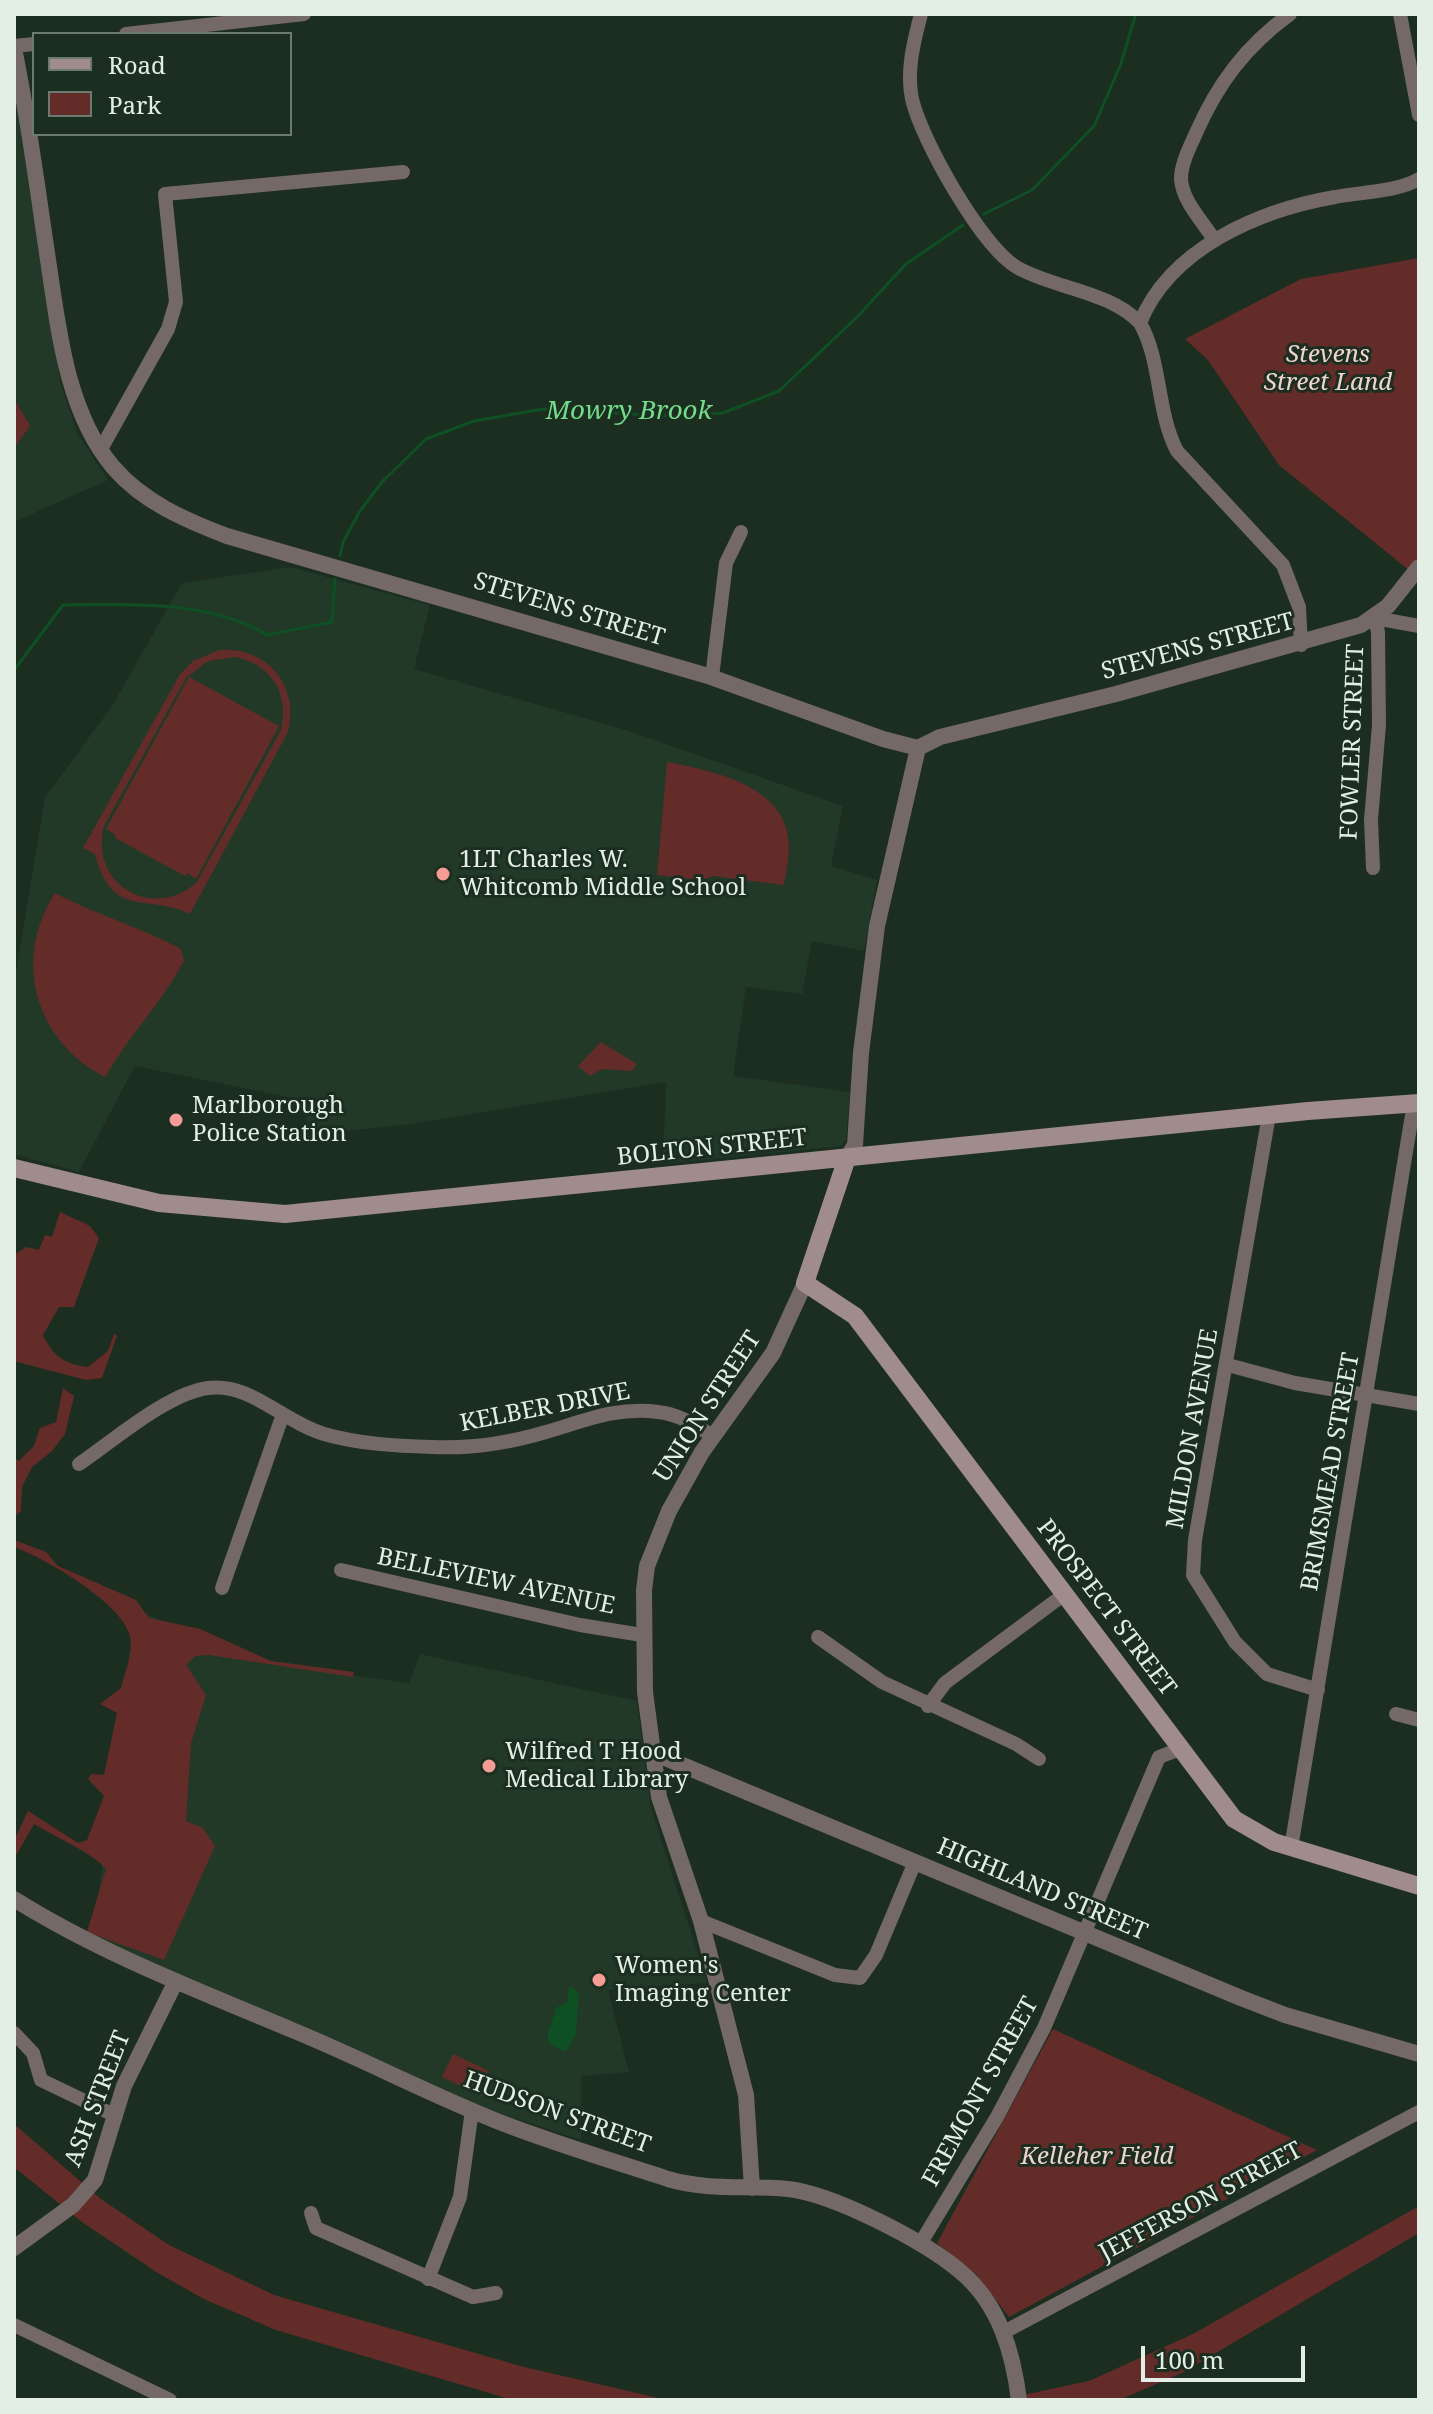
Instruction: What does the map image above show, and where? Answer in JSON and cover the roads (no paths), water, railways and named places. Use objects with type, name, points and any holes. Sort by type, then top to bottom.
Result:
[{"type":"main road","name":"BOLTON STREET","points":[[14,1168],[159,1203],[285,1214],[1269,1115],[1417,1103]]},
{"type":"main road","name":"UNION STREET","points":[[805,1283],[847,1158]]},
{"type":"main road","name":"PROSPECT STREET","points":[[805,1283],[855,1316],[1234,1819],[1260,1836],[1291,1848],[1419,1886]]},
{"type":"street","points":[[138,32],[207,20],[304,14]]},
{"type":"street","points":[[921,14],[910,73],[912,99],[929,140],[985,238],[1015,266],[1113,304],[1140,323],[1150,341],[1163,418],[1177,451],[1283,565],[1299,607],[1301,645]]},
{"type":"street","points":[[1213,238],[1184,191],[1181,180],[1186,158],[1207,108],[1229,71],[1248,48],[1290,14]]},
{"type":"street","points":[[1400,14],[1419,115]]},
{"type":"street","name":"STEVENS STREET","points":[[14,47],[66,358],[87,426],[112,466],[143,495],[163,508],[227,536],[712,677],[870,735],[918,748],[940,737],[1301,645],[1375,618],[1405,588],[1419,567]]},
{"type":"street","points":[[101,449],[119,422],[168,329],[176,302],[165,194],[403,172]]},
{"type":"street","points":[[1140,323],[1154,298],[1213,238],[1311,201],[1419,179]]},
{"type":"street","points":[[712,677],[726,563],[741,532]]},
{"type":"street","points":[[1375,618],[1419,626]]},
{"type":"street","name":"FOWLER STREET","points":[[1373,868],[1371,820],[1379,725],[1378,632],[1375,618]]},
{"type":"street","name":"UNION STREET","points":[[847,1158],[855,1145],[862,1041],[877,926],[918,748]]},
{"type":"street","name":"BRIMSMEAD STREET","points":[[1291,1848],[1417,1103]]},
{"type":"street","name":"MILDON AVENUE","points":[[1269,1115],[1228,1365],[1195,1540],[1193,1575],[1235,1642],[1253,1662],[1284,1682],[1318,1690]]},
{"type":"street","name":"UNION STREET","points":[[752,2188],[746,2095],[701,1921],[659,1797],[651,1752],[642,1635],[647,1566],[669,1511],[713,1436],[773,1353],[805,1283]]},
{"type":"street","points":[[1228,1365],[1295,1383],[1419,1404]]},
{"type":"street","name":"KELBER DRIVE","points":[[79,1464],[162,1408],[199,1389],[231,1388],[244,1392],[282,1417],[345,1439],[433,1447],[493,1444],[582,1419],[638,1410],[661,1412],[686,1420],[713,1436]]},
{"type":"street","points":[[222,1588],[282,1417]]},
{"type":"street","name":"BELLEVIEW AVENUE","points":[[341,1570],[580,1625],[642,1635]]},
{"type":"street","points":[[928,1706],[945,1683],[1066,1593]]},
{"type":"street","points":[[818,1637],[882,1682],[928,1706],[1016,1744],[1039,1759]]},
{"type":"street","points":[[1396,1714],[1419,1720]]},
{"type":"street","name":"FREMONT STREET","points":[[920,2244],[1022,2073],[1159,1757],[1180,1749]]},
{"type":"street","name":"HIGHLAND STREET","points":[[651,1752],[1083,1935],[1285,2015],[1419,2054]]},
{"type":"street","points":[[701,1921],[835,1975],[860,1978],[876,1955],[915,1862]]},
{"type":"street","name":"HUDSON STREET","points":[[14,1899],[73,1935],[175,1983],[289,2029],[472,2110],[671,2180],[716,2189],[752,2188],[817,2195],[920,2244],[961,2272],[977,2289],[1004,2332],[1016,2371],[1019,2400]]},
{"type":"street","name":"ASH STREET","points":[[14,2248],[73,2205],[88,2190],[103,2163],[135,2060],[175,1983]]},
{"type":"street","points":[[14,2033],[33,2053],[41,2080],[116,2116]]},
{"type":"street","points":[[428,2279],[460,2197],[472,2110]]},
{"type":"street","name":"JEFFERSON STREET","points":[[1004,2332],[1419,2112]]},
{"type":"street","points":[[311,2213],[316,2228],[428,2279],[473,2297],[496,2293]]},
{"type":"street","points":[[14,2325],[170,2400]]},
{"type":"waterway","name":"Mowry Brook","points":[[984,214],[1032,190],[1094,126],[1120,66],[1136,14]]},
{"type":"waterway","name":"Mowry Brook","points":[[340,556],[343,542],[360,511],[382,482],[426,439],[474,421],[543,409],[667,416],[723,413],[779,391],[857,317],[906,264],[963,225]]},
{"type":"waterway","points":[[14,670],[63,605],[168,606],[220,615],[267,635],[332,622],[335,579]]},
{"type":"place","name":"1LT Charles W. Whitcomb Middle School","points":[[443,874]]},
{"type":"place","name":"Marlborough Police Station","points":[[176,1120]]},
{"type":"place","name":"Wilfred T Hood Medical Library","points":[[489,1766]]},
{"type":"place","name":"Women's Imaging Center","points":[[599,1980]]},
{"type":"park label","name":"Stevens Street Land","points":[[1328,369]]},
{"type":"park label","name":"Kelleher Field","points":[[1097,2157]]}]
